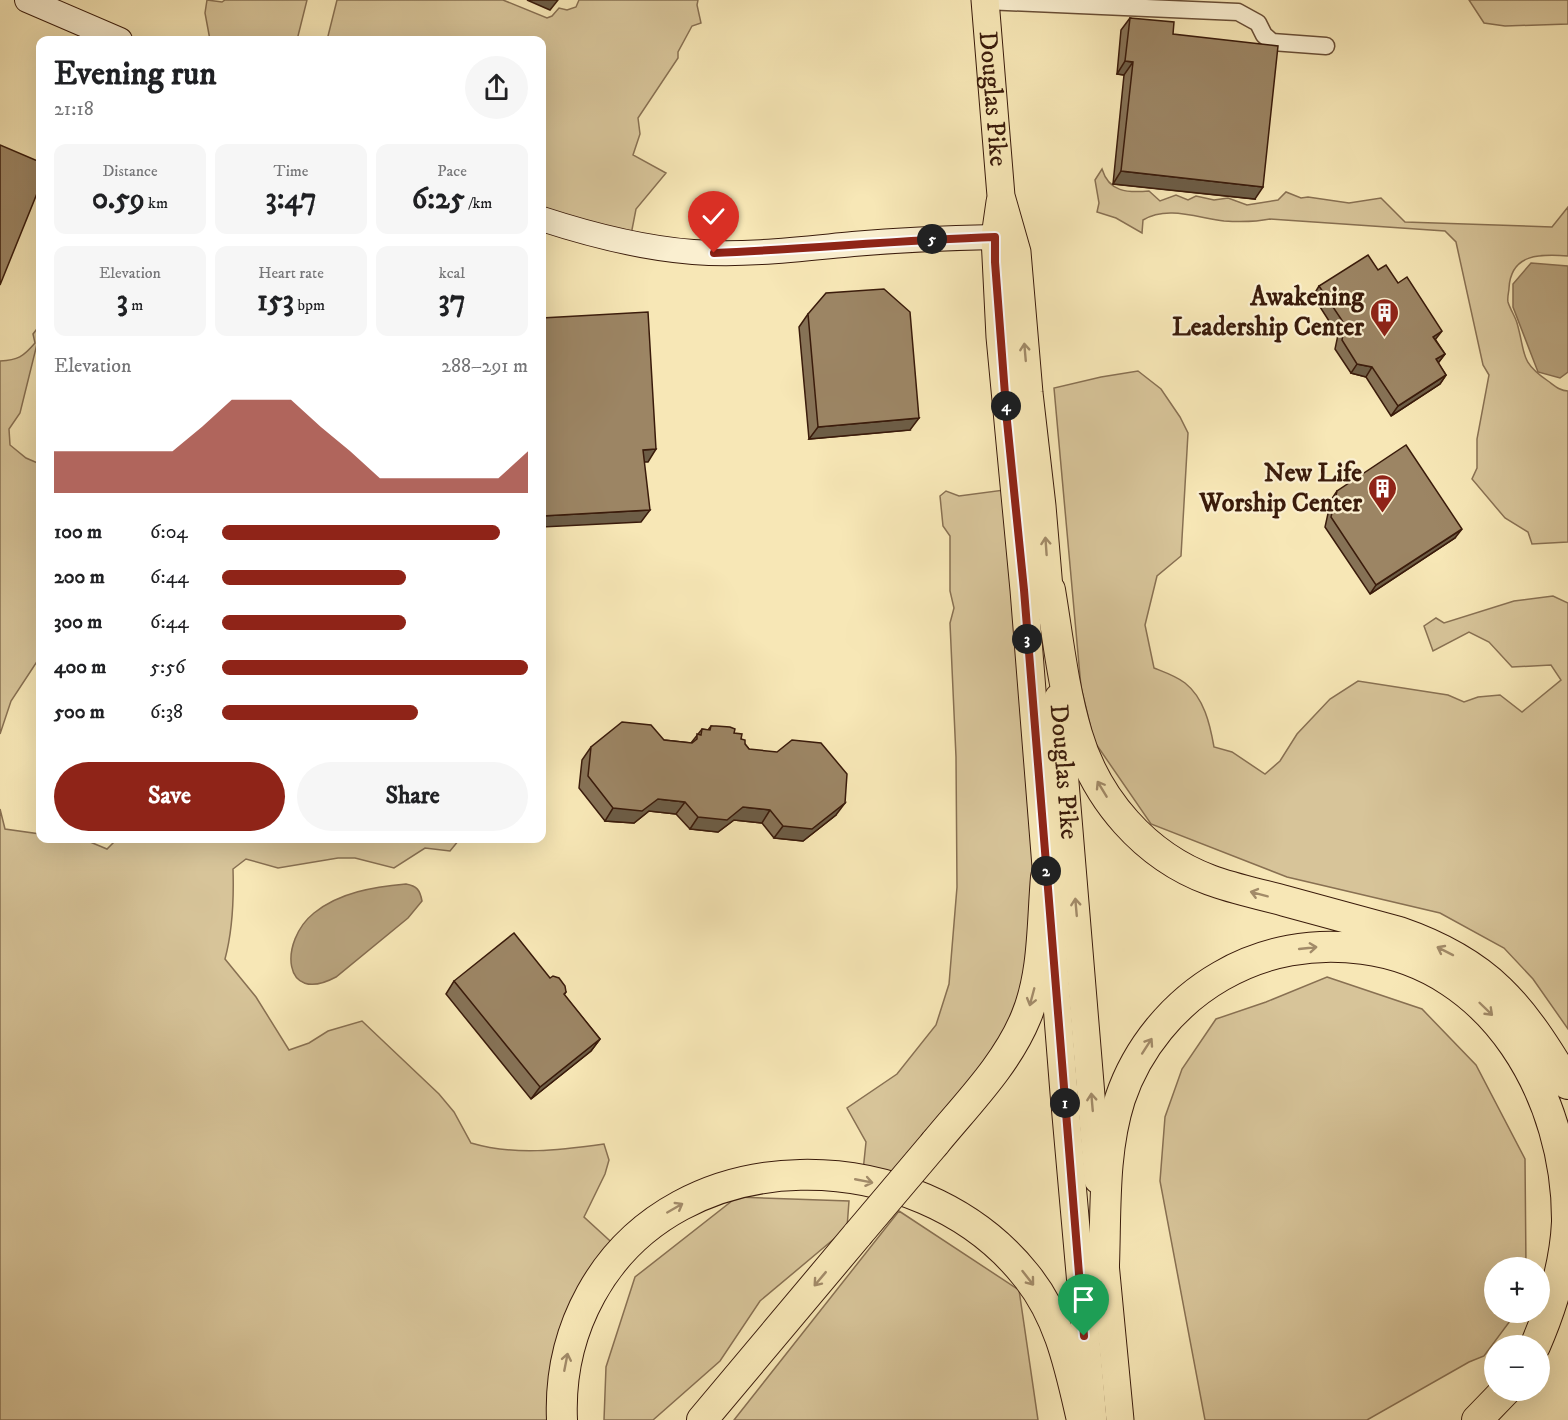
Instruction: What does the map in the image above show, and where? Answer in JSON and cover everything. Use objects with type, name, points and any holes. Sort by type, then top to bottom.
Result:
[{"type":"highway","points":[[1050,590],[1067,692],[1077,734],[1088,764],[1101,789],[1138,835],[1166,857],[1210,880],[1399,932],[1458,958],[1493,982],[1524,1015],[1568,1084]]},
{"type":"highway","points":[[702,1420],[935,1143],[1005,1056],[1027,1015],[1038,970],[1046,877]]},
{"type":"highway","points":[[1104,1265],[1108,1155],[1115,1116],[1128,1078],[1150,1040],[1164,1023],[1194,994],[1249,962],[1289,950],[1311,947],[1332,946],[1374,950],[1430,969],[1478,1001],[1517,1046],[1539,1084],[1555,1127],[1565,1172],[1567,1224],[1555,1292],[1539,1335]]},
{"type":"highway","points":[[562,1420],[564,1371],[577,1323],[603,1275],[634,1238],[671,1210],[717,1188],[770,1177],[810,1175],[863,1181],[916,1196],[963,1220],[1002,1249],[1026,1274],[1053,1318],[1068,1361],[1082,1420]]},
{"type":"highway","points":[[1477,1420],[1495,1401]]},
{"type":"main road","name":"Douglas Pike","points":[[985,1],[1001,196],[1017,252],[1050,590],[1104,1265],[1120,1420]]},
{"type":"main road","name":"Douglas Pike","points":[[1001,196],[995,237],[1002,366],[1023,581],[1093,1420]]},
{"type":"street","points":[[27,0],[111,36]]},
{"type":"street","points":[[985,1],[1239,12],[1258,23],[1264,35],[1272,42],[1326,46]]},
{"type":"street","points":[[546,220],[585,234],[627,243],[714,253],[995,237]]},
{"type":"shaded area","points":[[207,0],[222,2],[225,0],[307,0],[298,36],[209,36],[205,13]]},
{"type":"shaded area","points":[[337,0],[503,0],[547,18],[559,8],[567,10],[576,7],[579,0],[698,0],[701,23],[692,26],[678,52],[678,58],[638,118],[640,134],[633,155],[666,173],[636,209],[630,240],[546,218],[546,36],[328,36]]},
{"type":"shaded area","points":[[1469,0],[1568,0],[1568,24],[1505,26],[1484,23]]},
{"type":"shaded area","points":[[1102,169],[1105,177],[1114,187],[1133,192],[1149,191],[1160,201],[1176,195],[1188,200],[1196,196],[1214,200],[1228,198],[1247,205],[1278,200],[1286,192],[1301,198],[1349,203],[1381,198],[1405,222],[1552,227],[1568,207],[1568,256],[1538,256],[1521,262],[1511,276],[1508,298],[1528,362],[1532,368],[1555,386],[1568,391],[1568,542],[1532,544],[1528,532],[1505,518],[1472,479],[1477,468],[1477,439],[1489,375],[1483,365],[1456,242],[1445,231],[1270,219],[1247,222],[1224,221],[1162,213],[1143,220],[1142,233],[1116,218],[1097,212],[1099,203],[1095,180]]},
{"type":"shaded area","points":[[1531,263],[1568,266],[1568,372],[1560,378],[1538,372],[1513,307],[1513,284]]},
{"type":"shaded area","points":[[36,330],[36,348],[20,413],[9,429],[10,445],[26,458],[36,462],[36,663],[11,701],[0,734],[0,361],[16,359],[27,352],[35,343],[33,334]]},
{"type":"shaded area","points":[[1138,371],[1161,389],[1188,433],[1181,556],[1157,576],[1145,625],[1154,668],[1170,674],[1192,689],[1208,721],[1214,747],[1232,752],[1265,774],[1280,761],[1297,734],[1330,699],[1358,681],[1448,695],[1464,702],[1478,697],[1500,695],[1522,712],[1561,680],[1551,665],[1512,667],[1489,642],[1469,632],[1433,651],[1424,626],[1436,618],[1444,623],[1514,601],[1553,596],[1568,603],[1568,1029],[1533,979],[1504,948],[1440,913],[1287,877],[1151,824],[1094,741],[1081,687],[1054,388]]},
{"type":"shaded area","points":[[1004,490],[1038,926],[1029,1003],[893,1189],[862,1181],[866,1142],[847,1108],[897,1074],[936,1025],[949,984],[957,887],[956,757],[950,623],[954,608],[950,591],[950,536],[943,526],[940,496],[946,491],[959,496]]},
{"type":"shaded area","points":[[0,809],[5,829],[36,833],[36,843],[93,843],[107,849],[113,843],[457,843],[450,851],[425,848],[394,868],[355,858],[338,858],[278,868],[246,859],[233,869],[230,937],[225,959],[256,997],[289,1050],[309,1043],[328,1031],[362,1021],[439,1094],[454,1112],[471,1143],[521,1151],[604,1144],[609,1160],[605,1174],[584,1217],[620,1250],[607,1263],[559,1420],[0,1420]]},
{"type":"shaded area","points":[[406,884],[417,889],[422,901],[408,918],[336,977],[318,984],[305,983],[296,977],[291,953],[295,939],[303,925],[314,913],[346,895]]},
{"type":"shaded area","points":[[1327,977],[1422,1009],[1476,1065],[1525,1159],[1526,1257],[1484,1257],[1484,1323],[1509,1323],[1500,1335],[1484,1335],[1484,1356],[1469,1362],[1367,1420],[1205,1420],[1160,1181],[1165,1117],[1182,1069],[1216,1019]]},
{"type":"shaded area","points":[[737,1197],[849,1201],[847,1228],[760,1301],[720,1361],[653,1420],[604,1420],[606,1367],[635,1277]]},
{"type":"shaded area","points":[[899,1211],[1019,1290],[1038,1420],[734,1420]]},
{"type":"building","points":[[1130,18],[1174,22],[1173,34],[1278,46],[1263,187],[1121,171],[1133,62],[1125,61]]},
{"type":"building","points":[[0,145],[36,160],[36,196],[0,285]]},
{"type":"building","name":"Awakening Leadership Center","points":[[1368,255],[1378,270],[1386,265],[1398,283],[1407,277],[1442,331],[1433,337],[1445,354],[1436,359],[1446,375],[1398,406],[1372,367],[1357,364],[1342,340],[1345,325],[1319,286]]},
{"type":"building","points":[[884,289],[910,312],[919,418],[818,427],[808,314],[826,293]]},
{"type":"building","points":[[648,312],[656,449],[643,450],[650,510],[546,516],[546,318]]},
{"type":"building","name":"New Life Worship Center","points":[[1406,445],[1462,529],[1376,585],[1331,517],[1337,491]]},
{"type":"building","points":[[622,722],[651,725],[664,740],[692,743],[697,739],[697,734],[701,735],[702,729],[710,730],[711,726],[730,727],[735,729],[734,733],[742,734],[741,739],[745,740],[749,749],[777,752],[792,740],[821,743],[847,774],[845,803],[812,829],[783,826],[770,810],[743,807],[727,820],[698,817],[685,802],[658,799],[642,811],[613,808],[588,776],[591,747]]},
{"type":"building","points":[[514,933],[550,978],[553,976],[559,978],[565,986],[564,994],[600,1039],[540,1087],[454,981]]},
{"type":"place","name":"Awakening Leadership Center","points":[[1385,338]]},
{"type":"place","name":"New Life Worship Center","points":[[1383,514]]},
{"type":"route","points":[[714,253],[995,237],[1007,421],[1024,590],[1084,1336]]}]
